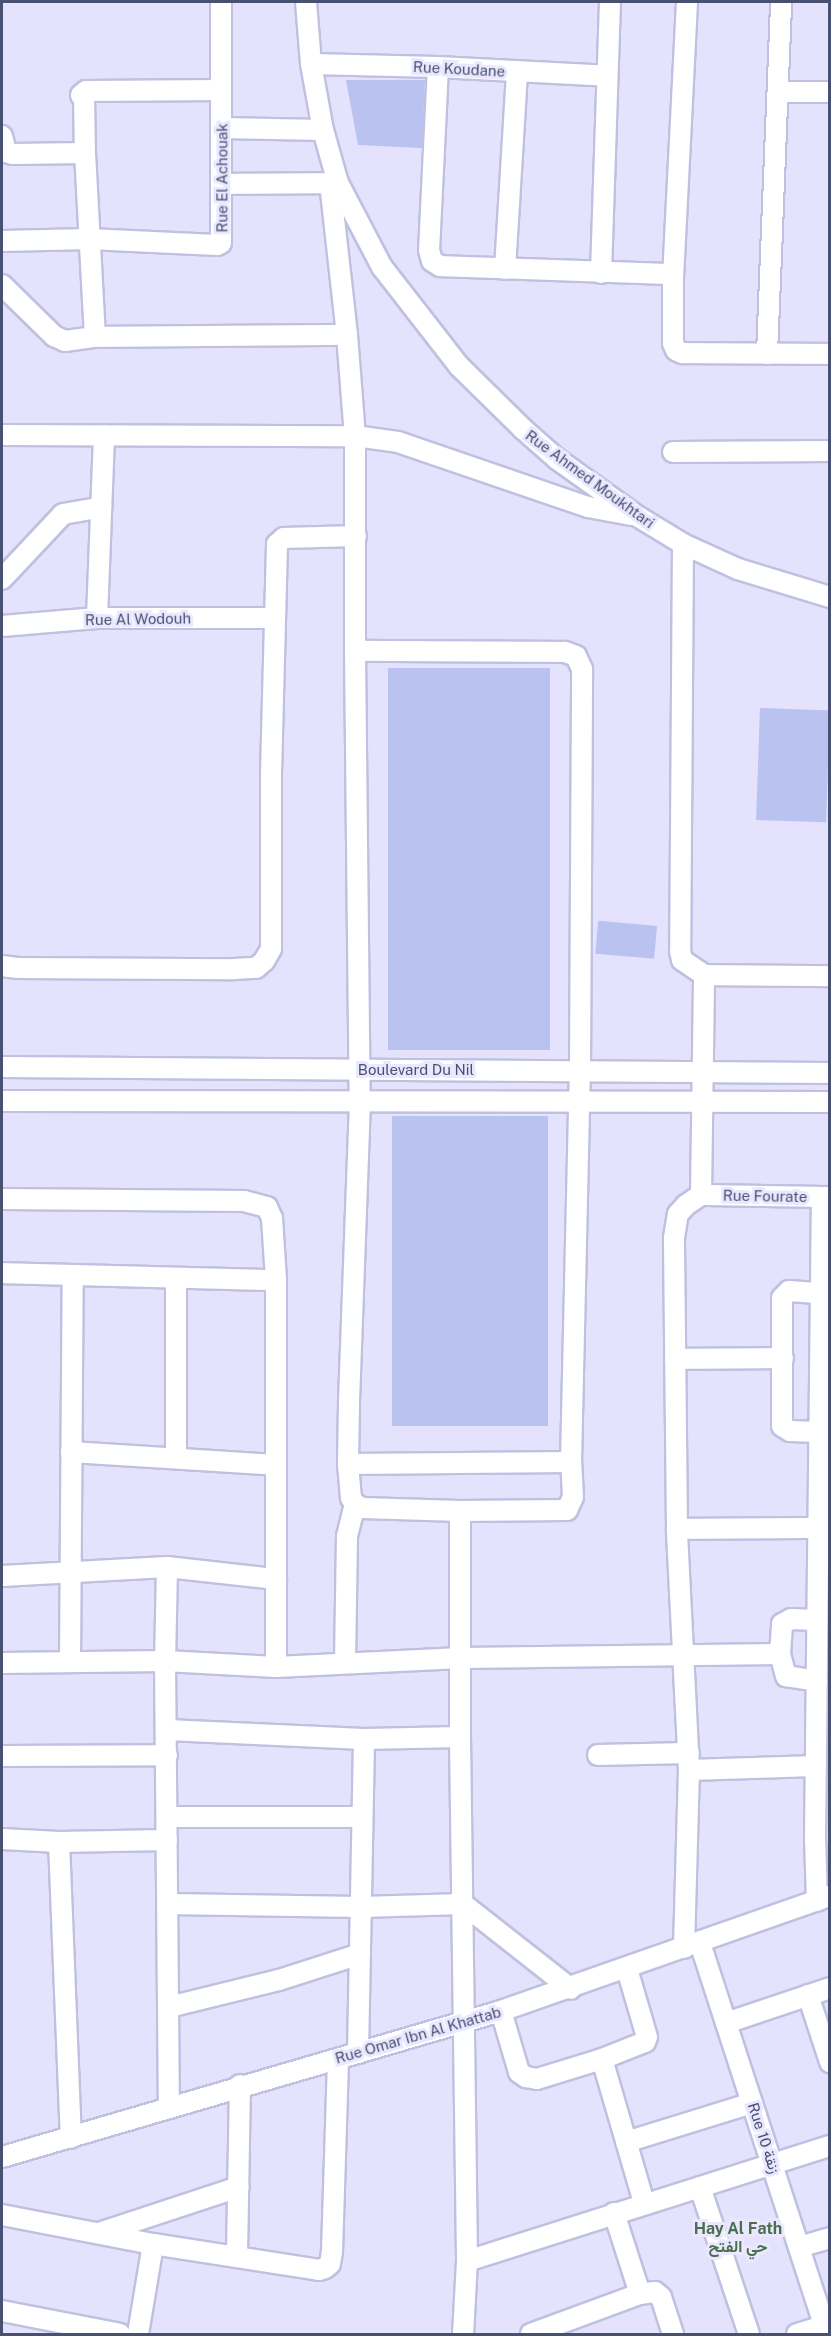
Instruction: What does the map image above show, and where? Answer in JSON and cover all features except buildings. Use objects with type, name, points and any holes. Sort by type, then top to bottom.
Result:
[{"type":"street","name":"Rue El Achouak","points":[[2,241],[89,239],[217,245],[223,238],[221,2]]},
{"type":"street","name":"Rue Ahmed Moukhtari","points":[[306,2],[311,64],[334,183],[382,267],[459,366],[522,429],[557,459],[637,516],[683,544],[738,569],[830,597]]},
{"type":"street","points":[[601,273],[610,2]]},
{"type":"street","points":[[687,2],[673,274],[673,342],[676,350],[682,353],[830,354]]},
{"type":"street","points":[[767,354],[781,2]]},
{"type":"street","name":"Rue Koudane","points":[[311,64],[438,67],[607,76]]},
{"type":"street","points":[[438,67],[429,250],[432,261],[440,266],[673,274]]},
{"type":"street","points":[[505,269],[517,72]]},
{"type":"street","points":[[95,337],[84,97],[81,95],[86,91],[221,90]]},
{"type":"street","points":[[778,92],[830,93]]},
{"type":"street","points":[[222,128],[323,130]]},
{"type":"street","points":[[2,136],[6,152],[12,154],[85,153]]},
{"type":"street","points":[[222,184],[334,183],[355,436],[355,651],[360,1101],[348,1464],[351,1498],[362,1508],[460,1511],[567,1510],[573,1497],[571,1462],[580,1070],[582,669],[580,661],[565,652],[355,651]]},
{"type":"street","points":[[2,285],[54,336],[65,341],[95,337],[347,335]]},
{"type":"street","points":[[5,435],[355,436],[398,442],[588,507],[637,516]]},
{"type":"street","points":[[98,618],[104,435]]},
{"type":"street","points":[[674,452],[830,451]]},
{"type":"street","points":[[2,579],[63,514],[101,507]]},
{"type":"street","points":[[2,966],[234,969],[256,968],[264,961],[271,949],[274,618],[277,544],[284,538],[356,536]]},
{"type":"street","points":[[683,544],[680,951],[682,960],[704,975],[830,976]]},
{"type":"street","name":"Rue Al Wodouh","points":[[2,626],[98,618],[274,618]]},
{"type":"street","points":[[701,1196],[704,975]]},
{"type":"street","name":"Boulevard Du Nil","points":[[2,1067],[704,1070],[830,1073]]},
{"type":"street","name":"Boulevard Du Nil","points":[[2,1101],[830,1102]]},
{"type":"street","name":"Rue Fourate","points":[[701,1196],[826,1197]]},
{"type":"street","name":"Rue 10 زنقة","points":[[701,1196],[686,1205],[678,1214],[674,1238],[677,1529],[689,1761],[692,1946],[726,2024],[827,2328]]},
{"type":"street","points":[[823,1899],[816,1766],[817,1620],[824,1528],[819,1432],[825,1294],[826,1197]]},
{"type":"street","points":[[2,1200],[244,1201],[260,1203],[267,1207],[272,1218],[276,1280],[276,1667]]},
{"type":"street","points":[[2,1273],[176,1280],[276,1280]]},
{"type":"street","points":[[70,1662],[73,1275]]},
{"type":"street","points":[[176,1280],[176,1457]]},
{"type":"street","points":[[819,1432],[789,1431],[782,1426],[784,1293],[789,1291],[825,1294]]},
{"type":"street","points":[[675,1359],[783,1358]]},
{"type":"street","points":[[71,1452],[276,1465]]},
{"type":"street","points":[[348,1464],[571,1462]]},
{"type":"street","points":[[345,1663],[347,1536],[355,1504]]},
{"type":"street","points":[[460,1511],[460,1737],[466,2021],[467,2261],[463,2334]]},
{"type":"street","points":[[677,1529],[824,1528]]},
{"type":"street","points":[[2,1576],[167,1567],[276,1578]]},
{"type":"street","points":[[167,1567],[165,1661],[169,2108]]},
{"type":"street","points":[[817,1620],[791,1619],[782,1624],[780,1654],[786,1676],[817,1681]]},
{"type":"street","points":[[2,1663],[165,1661],[276,1667],[461,1658],[780,1654]]},
{"type":"street","points":[[166,1730],[364,1739],[460,1737]]},
{"type":"street","points":[[358,2053],[364,1739]]},
{"type":"street","points":[[2,1756],[167,1755]]},
{"type":"street","points":[[598,1755],[816,1766]]},
{"type":"street","points":[[167,1816],[362,1817]]},
{"type":"street","points":[[2,1839],[59,1842],[167,1840]]},
{"type":"street","points":[[59,1842],[71,2138]]},
{"type":"street","name":"Rue Omar Ibn Al Khattab","points":[[2,2157],[240,2085],[501,2011],[571,1989],[823,1899]]},
{"type":"street","points":[[168,1904],[361,1907],[463,1904],[571,1989]]},
{"type":"street","points":[[169,2007],[279,1980],[360,1954]]},
{"type":"street","points":[[501,2011],[519,2072],[526,2077],[537,2079],[602,2059],[645,2042],[647,2037],[627,1969]]},
{"type":"street","points":[[726,2024],[830,1988]]},
{"type":"street","points":[[808,1995],[830,2062]]},
{"type":"street","points":[[2,2215],[153,2244],[237,2255],[319,2270],[330,2264],[332,2252],[338,2059]]},
{"type":"street","points":[[602,2059],[644,2203]]},
{"type":"street","points":[[237,2255],[240,2085]]},
{"type":"street","points":[[626,2142],[752,2103]]},
{"type":"street","points":[[467,2261],[644,2203],[830,2146]]},
{"type":"street","points":[[97,2234],[239,2187]]},
{"type":"street","points":[[700,2187],[749,2334]]},
{"type":"street","points":[[614,2213],[640,2294]]},
{"type":"street","points":[[799,2247],[830,2238]]},
{"type":"street","points":[[138,2334],[153,2244]]},
{"type":"street","points":[[531,2334],[640,2294],[655,2292],[661,2297],[673,2334]]},
{"type":"street","points":[[2,2311],[120,2334]]},
{"type":"street","points":[[797,2334],[827,2328]]},
{"type":"district","name":"Hay Al Fath حي الفتح","points":[[738,2238]]}]
